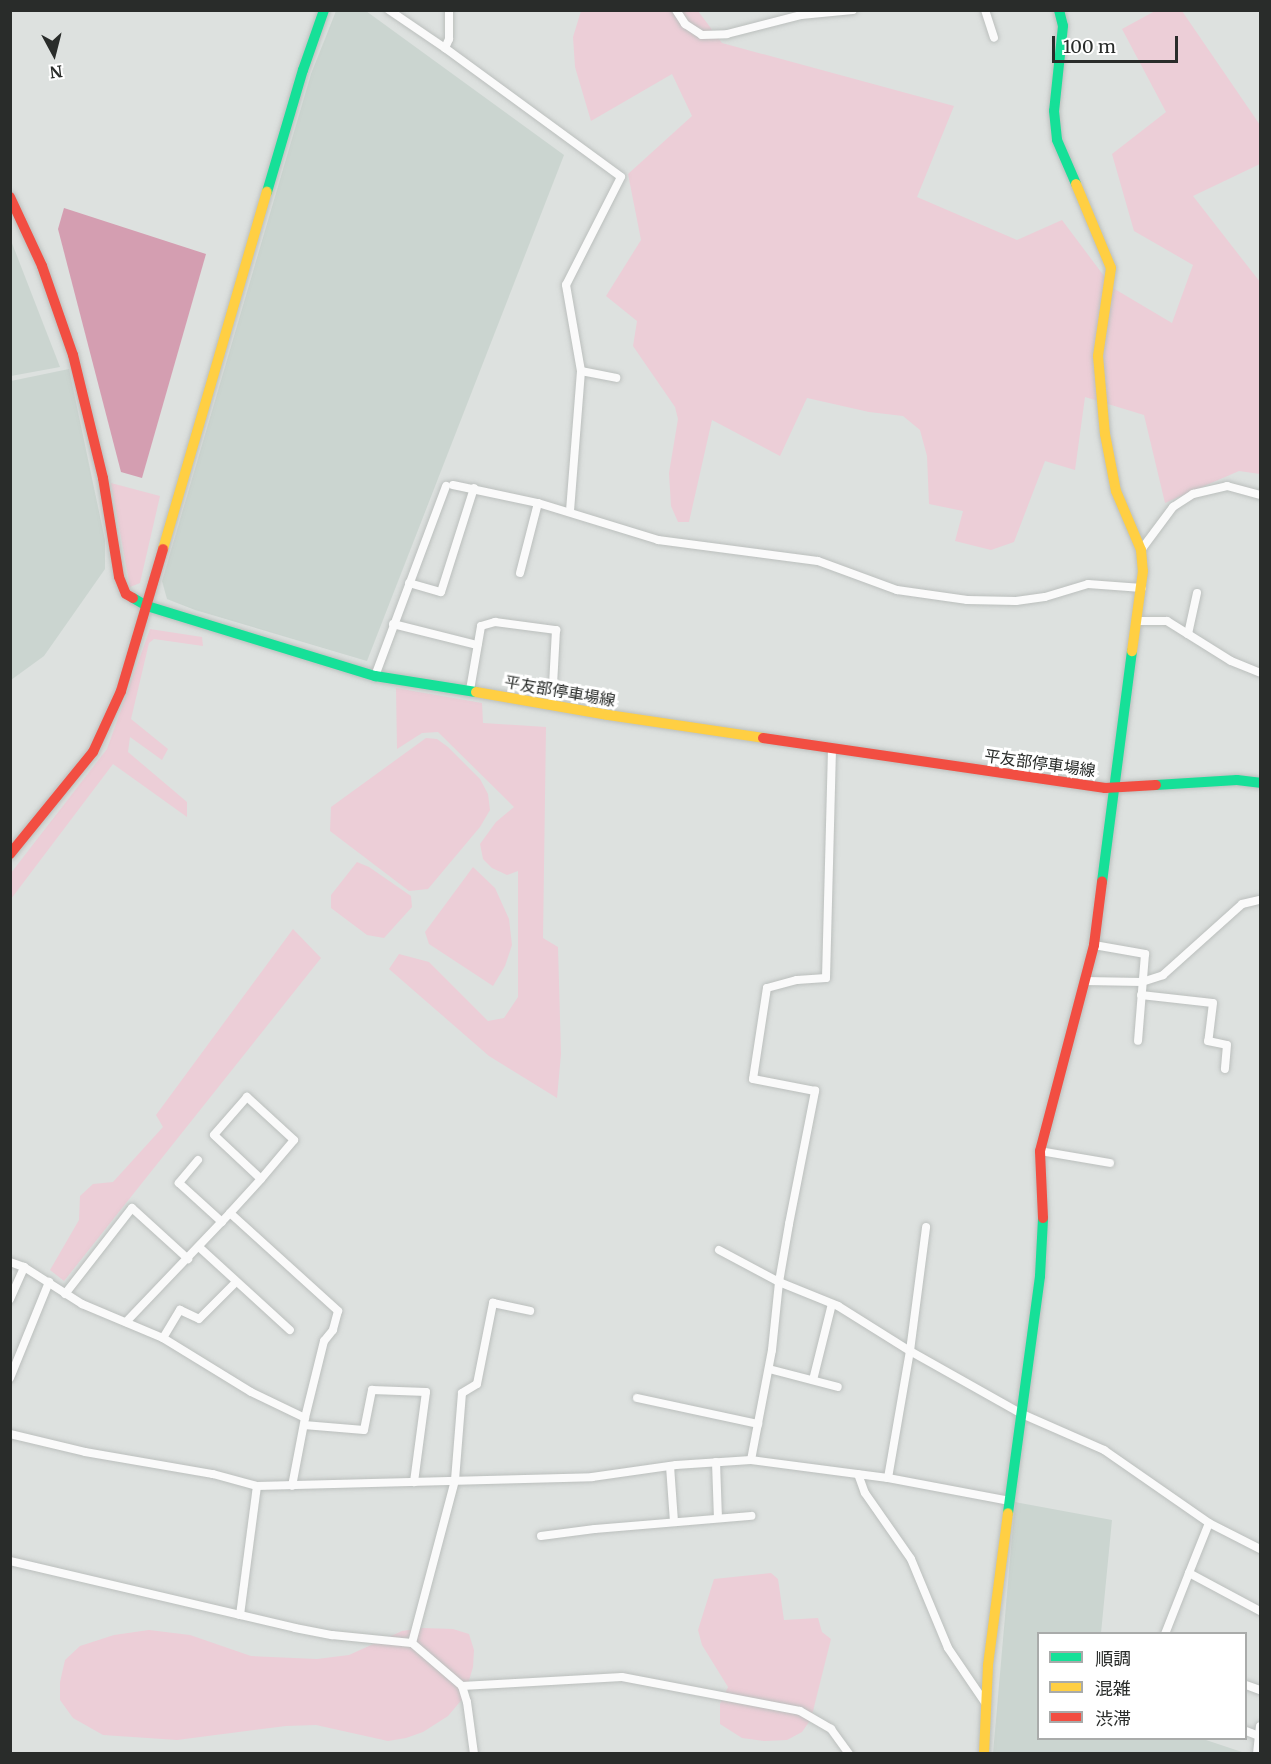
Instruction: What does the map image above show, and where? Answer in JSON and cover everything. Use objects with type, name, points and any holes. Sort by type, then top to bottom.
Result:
[{"type":"street","points":[[10,854],[93,752],[114,708],[147,606],[303,70],[324,10]]},
{"type":"street","points":[[389,10],[445,48],[621,177],[566,285],[581,371],[570,512]]},
{"type":"street","points":[[445,48],[449,39],[449,10]]},
{"type":"street","points":[[676,10],[685,24],[702,35],[727,33],[801,15],[853,10]]},
{"type":"street","points":[[985,10],[994,38]]},
{"type":"street","points":[[984,1754],[988,1665],[1040,1276],[1043,1217],[1040,1151],[1094,945],[1142,588],[1141,550],[1116,491],[1105,434],[1098,356],[1111,268],[1057,140],[1054,111],[1062,26],[1059,10]]},
{"type":"street","name":"平友部停車場線","points":[[10,197],[42,266],[73,355],[103,478],[122,586],[126,594],[147,606],[375,676],[552,705],[1105,788],[1237,780],[1260,783]]},
{"type":"street","points":[[581,371],[616,378]]},
{"type":"street","points":[[375,676],[409,583],[450,485],[474,488],[538,503],[658,540],[818,561],[897,590],[967,600],[1033,600],[1088,584],[1142,588]]},
{"type":"street","points":[[1141,550],[1173,507],[1193,494],[1227,486],[1260,495]]},
{"type":"street","points":[[409,583],[441,592],[474,488]]},
{"type":"street","points":[[520,573],[538,503]]},
{"type":"street","points":[[1188,634],[1197,593]]},
{"type":"street","points":[[1139,621],[1167,621],[1232,661],[1260,673]]},
{"type":"street","points":[[470,690],[481,626],[495,622],[556,630],[552,705]]},
{"type":"street","points":[[393,624],[477,645]]},
{"type":"street","points":[[751,1460],[769,1369],[779,1282],[815,1091],[753,1079],[767,988],[796,980],[826,978],[832,748]]},
{"type":"street","points":[[1085,981],[1142,982],[1163,975],[1242,904],[1260,900]]},
{"type":"street","points":[[1094,945],[1145,954],[1138,1041]]},
{"type":"street","points":[[1141,995],[1213,1003],[1208,1041],[1227,1045],[1225,1069]]},
{"type":"street","points":[[126,1322],[231,1213],[261,1179],[294,1140],[247,1097],[214,1135],[261,1179]]},
{"type":"street","points":[[1040,1151],[1110,1163]]},
{"type":"street","points":[[198,1160],[179,1183],[222,1222]]},
{"type":"street","points":[[65,1294],[132,1208],[188,1259]]},
{"type":"street","points":[[231,1213],[338,1311],[333,1330],[324,1341],[292,1486]]},
{"type":"street","points":[[888,1478],[910,1351],[926,1227]]},
{"type":"street","points":[[199,1247],[290,1330]]},
{"type":"street","points":[[719,1250],[779,1282],[832,1304],[1022,1414],[1104,1450],[1209,1523],[1260,1549]]},
{"type":"street","points":[[10,1262],[24,1267],[82,1304],[163,1338],[305,1422],[364,1430],[372,1390],[426,1392],[414,1482]]},
{"type":"street","points":[[10,1299],[24,1267]]},
{"type":"street","points":[[10,1378],[49,1282]]},
{"type":"street","points":[[163,1338],[180,1310],[199,1319],[236,1282]]},
{"type":"street","points":[[412,1643],[455,1480],[462,1393],[477,1384],[493,1303],[530,1311]]},
{"type":"street","points":[[813,1380],[832,1304]]},
{"type":"street","points":[[769,1369],[838,1387]]},
{"type":"street","points":[[636,1398],[758,1424]]},
{"type":"street","points":[[10,1434],[85,1452],[213,1474],[257,1486],[592,1477],[670,1466],[751,1460],[888,1478],[1010,1501]]},
{"type":"street","points":[[716,1462],[718,1518]]},
{"type":"street","points":[[670,1466],[674,1522]]},
{"type":"street","points":[[858,1474],[865,1493],[911,1559],[948,1648],[986,1704]]},
{"type":"street","points":[[240,1615],[257,1486]]},
{"type":"street","points":[[541,1536],[751,1516]]},
{"type":"street","points":[[1166,1632],[1209,1523]]},
{"type":"street","points":[[10,1561],[332,1635],[412,1643],[462,1686],[468,1702],[474,1754]]},
{"type":"street","points":[[1189,1573],[1260,1611]]},
{"type":"street","points":[[462,1686],[622,1677],[800,1711],[831,1729],[849,1754]]},
{"type":"street","points":[[1257,1754],[1260,1726]]},
{"type":"shaded area","points":[[336,11],[366,11],[564,155],[367,661],[195,610],[167,599],[162,581],[311,74]]},
{"type":"shaded area","points":[[581,11],[698,11],[722,43],[954,106],[917,197],[1017,240],[1062,220],[1113,288],[1172,323],[1193,265],[1134,231],[1112,154],[1166,112],[1122,29],[1155,11],[1182,11],[1260,125],[1260,164],[1193,196],[1260,282],[1260,474],[1239,471],[1165,503],[1144,415],[1085,397],[1075,470],[1045,461],[1014,542],[991,550],[955,541],[963,511],[929,504],[927,456],[920,430],[903,416],[869,412],[807,398],[780,456],[712,420],[689,522],[678,522],[671,506],[669,473],[678,419],[675,407],[633,346],[637,321],[606,296],[641,240],[628,174],[692,116],[672,74],[591,121],[575,67],[573,37]]},
{"type":"shaded area","points":[[64,208],[206,254],[142,478],[121,472],[58,229]]},
{"type":"shaded area","points":[[10,238],[60,367],[10,376]]},
{"type":"shaded area","points":[[69,369],[105,540],[105,569],[44,656],[11,680],[11,381]]},
{"type":"shaded area","points":[[111,483],[160,496],[140,583],[130,587]]},
{"type":"shaded area","points":[[150,629],[202,637],[203,646],[154,639],[149,643],[131,719],[168,749],[162,760],[130,737],[128,752],[187,802],[187,817],[113,764],[11,899],[11,873],[107,749]]},
{"type":"shaded area","points":[[396,688],[482,703],[483,723],[546,727],[543,938],[558,947],[561,1054],[557,1098],[489,1056],[389,969],[399,954],[429,962],[488,1021],[504,1018],[518,997],[518,871],[507,875],[492,868],[483,859],[480,844],[496,822],[514,807],[438,732],[422,733],[397,749]]},
{"type":"shaded area","points":[[426,738],[437,739],[448,747],[480,779],[488,794],[490,810],[480,827],[428,889],[409,891],[330,831],[331,807]]},
{"type":"shaded area","points":[[357,862],[369,867],[411,896],[412,907],[384,938],[367,935],[331,908],[331,895]]},
{"type":"shaded area","points":[[473,867],[495,888],[509,919],[512,945],[505,966],[493,986],[429,944],[425,932]]},
{"type":"shaded area","points":[[293,929],[321,958],[64,1281],[50,1270],[79,1220],[80,1196],[93,1184],[113,1182],[163,1127],[156,1115]]},
{"type":"shaded area","points":[[1015,1502],[1112,1520],[1101,1632],[1037,1632],[1037,1740],[1206,1740],[1245,1753],[993,1754]]},
{"type":"shaded area","points":[[771,1573],[778,1579],[784,1620],[818,1618],[822,1632],[831,1639],[811,1719],[802,1732],[787,1740],[764,1741],[742,1738],[720,1724],[720,1704],[728,1687],[702,1645],[698,1630],[714,1579]]},
{"type":"shaded area","points":[[423,1628],[453,1629],[469,1634],[474,1650],[473,1667],[464,1697],[448,1716],[423,1732],[406,1738],[388,1741],[316,1725],[286,1726],[177,1740],[103,1735],[73,1718],[60,1700],[60,1682],[65,1660],[80,1646],[114,1635],[149,1630],[190,1635],[251,1656],[317,1659],[349,1655],[402,1631]]},
{"type":"traffic: fast","points":[[267,192],[303,70],[324,10]]},
{"type":"traffic: fast","points":[[1059,10],[1063,26],[1054,111],[1057,140],[1076,184]]},
{"type":"traffic: fast","points":[[133,598],[147,606],[375,676],[476,692]]},
{"type":"traffic: fast","points":[[1102,882],[1132,651]]},
{"type":"traffic: fast","points":[[1156,785],[1237,780],[1260,783]]},
{"type":"traffic: fast","points":[[1008,1513],[1040,1276],[1043,1218]]},
{"type":"traffic: slow","points":[[1076,184],[1111,268],[1098,356],[1105,434],[1116,491],[1141,550],[1143,571],[1132,651]]},
{"type":"traffic: slow","points":[[163,549],[267,192]]},
{"type":"traffic: slow","points":[[476,692],[608,715],[763,738]]},
{"type":"traffic: slow","points":[[984,1754],[988,1665],[1008,1513]]},
{"type":"traffic: jam","points":[[10,197],[42,266],[73,355],[103,478],[119,577],[126,594],[133,598]]},
{"type":"traffic: jam","points":[[10,854],[93,752],[121,691],[163,549]]},
{"type":"traffic: jam","points":[[763,738],[1105,788],[1156,785]]},
{"type":"traffic: jam","points":[[1043,1218],[1040,1151],[1094,945],[1102,882]]}]
